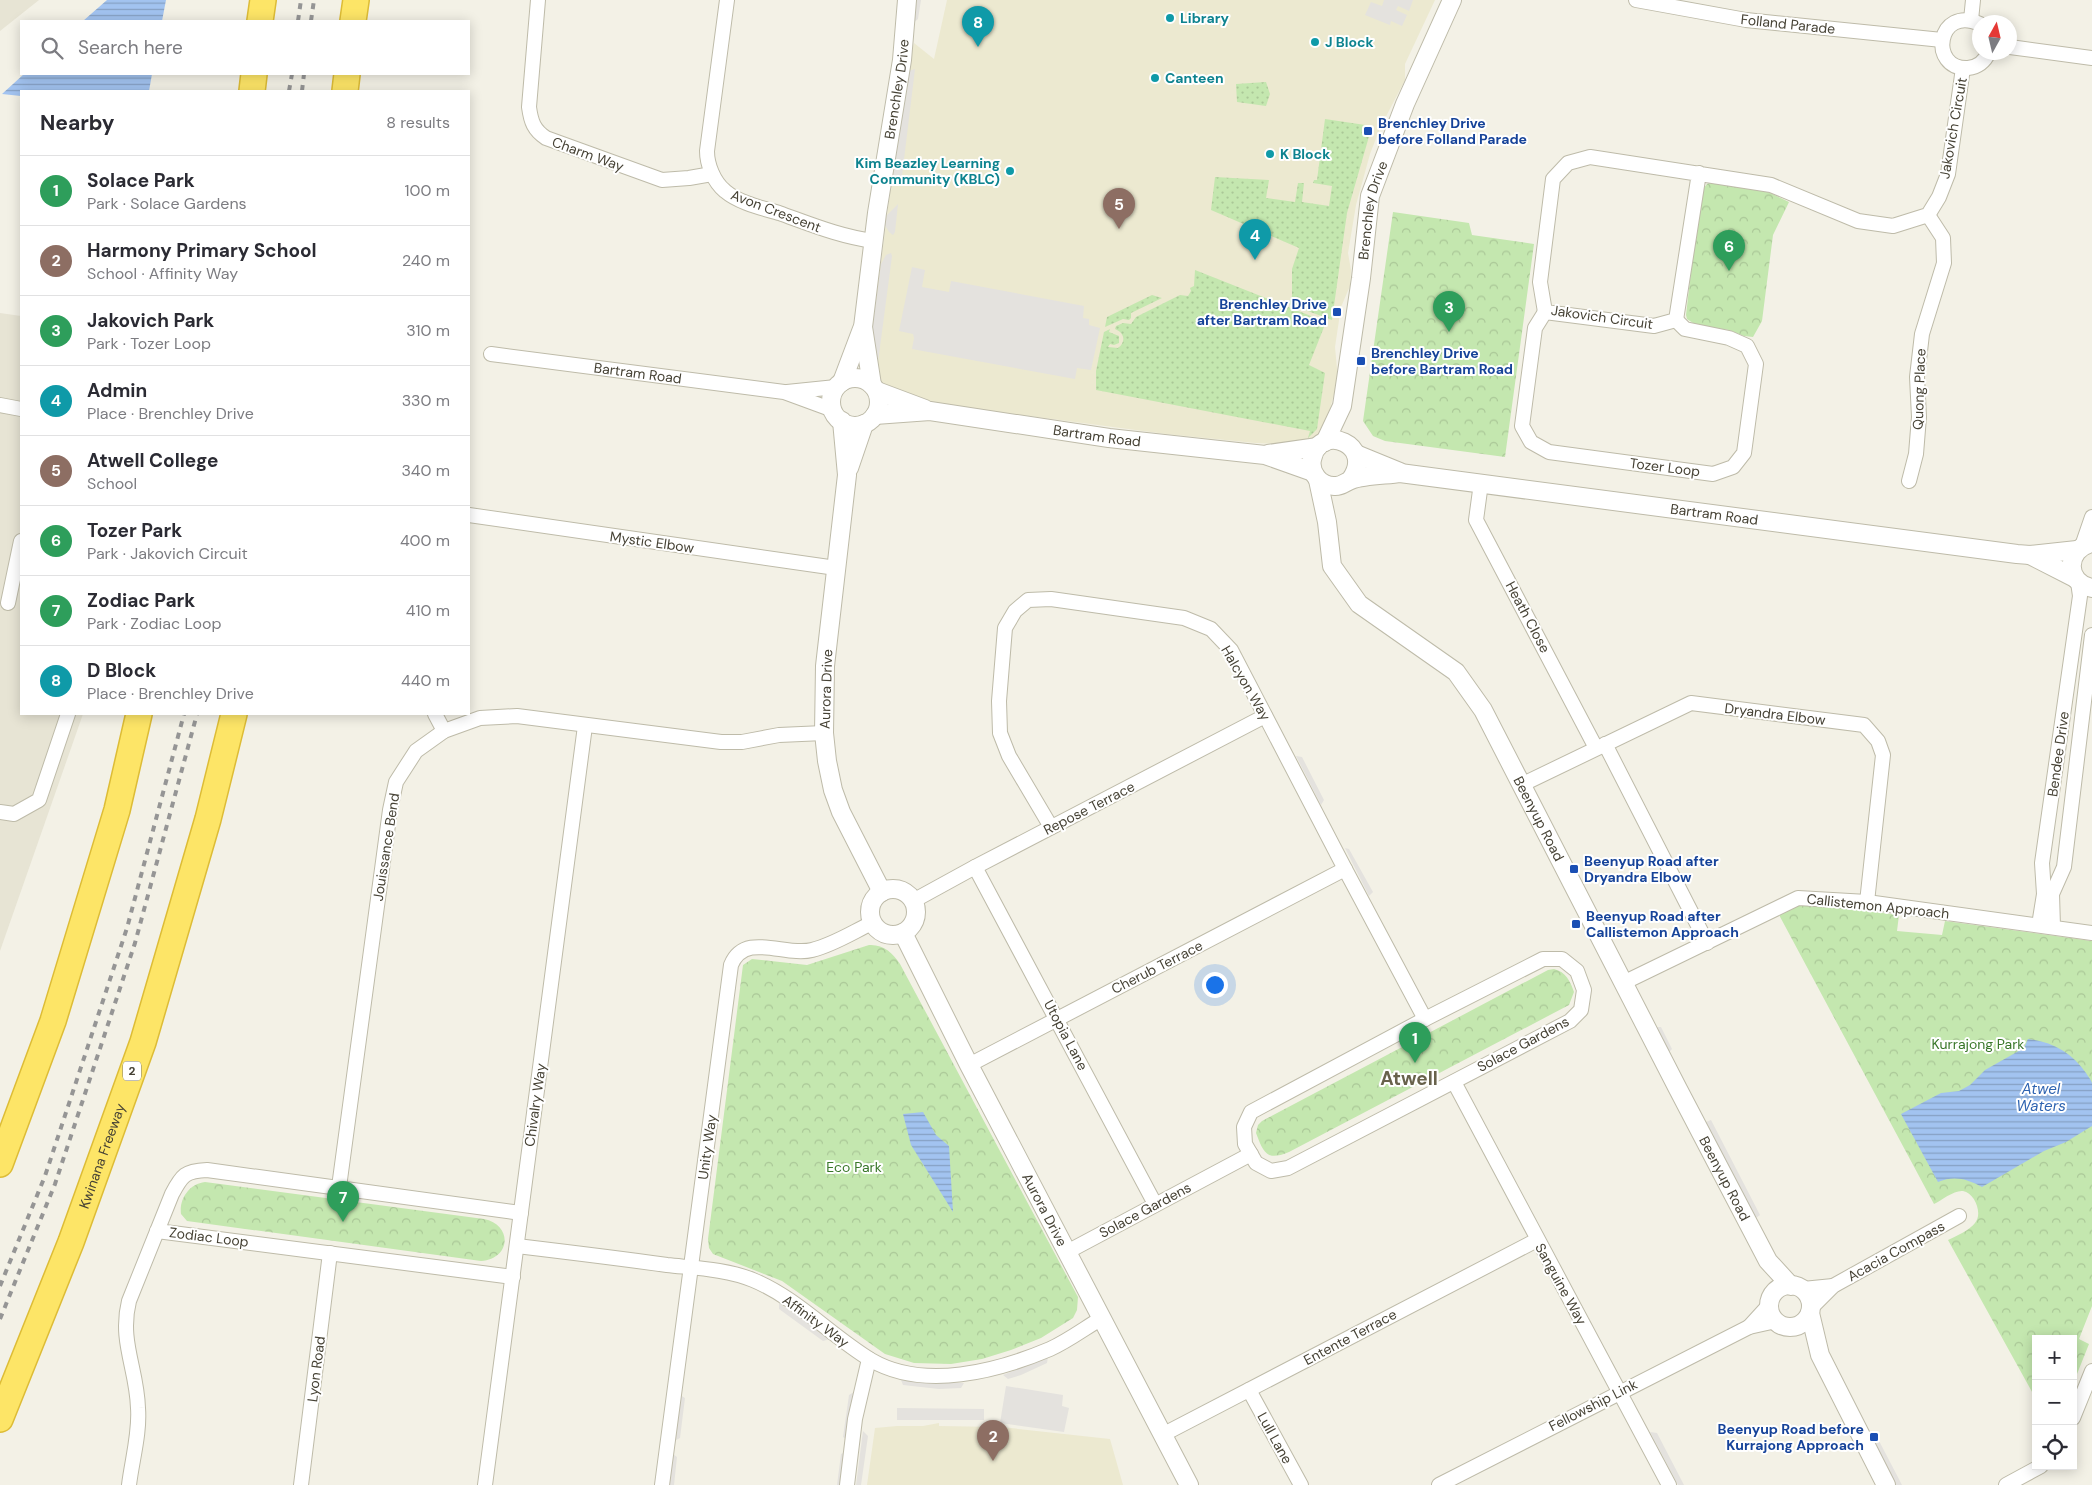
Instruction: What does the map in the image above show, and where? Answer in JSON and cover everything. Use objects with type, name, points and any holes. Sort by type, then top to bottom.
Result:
[{"type":"highway","points":[[260,20],[263,0]]},
{"type":"highway","points":[[353,20],[356,0]]},
{"type":"highway","points":[[252,90],[254,75]]},
{"type":"highway","points":[[345,90],[347,75]]},
{"type":"highway","points":[[0,1164],[53,1020],[117,810],[139,715]]},
{"type":"highway","name":"Kwinana Freeway","points":[[0,1419],[71,1242],[143,1042],[208,820],[234,715]]},
{"type":"street","name":"Charm Way","points":[[538,0],[529,107],[530,118],[536,130],[546,138],[662,180],[712,174]]},
{"type":"street","name":"Avon Crescent","points":[[727,0],[707,151],[707,161],[718,184],[726,193],[739,199],[842,235],[874,241]]},
{"type":"street","name":"Brenchley Drive","points":[[839,384],[863,327],[874,241],[902,60],[907,0]]},
{"type":"street","name":"Brenchley Drive","points":[[1322,444],[1342,406],[1361,278],[1370,196],[1405,104],[1452,0]]},
{"type":"street","name":"Folland Parade","points":[[1636,0],[1746,20],[1942,40]]},
{"type":"street","points":[[1973,0],[1974,15]]},
{"type":"street","points":[[1972,22],[1955,22],[1948,27],[1942,40],[1945,56],[1951,63],[1963,68],[1980,64],[1983,60]]},
{"type":"street","points":[[2017,48],[2092,58]]},
{"type":"street","name":"Jakovich Circuit","points":[[1676,320],[1654,326],[1545,312],[1540,282],[1553,179],[1568,163],[1590,157],[1771,184],[1858,221],[1893,226],[1928,215],[1939,197],[1948,174],[1963,68]]},
{"type":"street","points":[[1676,320],[1699,173]]},
{"type":"street","name":"Quong Place","points":[[1909,481],[1916,454],[1919,418],[1917,377],[1922,334],[1944,263],[1943,238],[1928,215]]},
{"type":"street","name":"Tozer Loop","points":[[1545,312],[1535,328],[1522,426],[1530,442],[1549,452],[1713,474],[1733,467],[1744,453],[1756,364],[1747,346],[1729,338],[1685,329],[1676,320]]},
{"type":"street","name":"Brenchley Drive","points":[[863,327],[874,388]]},
{"type":"street","name":"Bartram Road","points":[[491,354],[784,392],[839,384]]},
{"type":"street","points":[[858,378],[874,388],[879,399],[870,419],[849,425],[837,416],[831,402],[839,384],[858,378]]},
{"type":"street","name":"Bartram Road","points":[[874,388],[930,411],[1109,438],[1265,455],[1316,476]]},
{"type":"street","name":"Bartram Road","points":[[784,392],[837,416]]},
{"type":"street","points":[[0,405],[20,409]]},
{"type":"street","name":"Brenchley Drive","points":[[1342,406],[1354,450]]},
{"type":"street","name":"Bartram Road","points":[[870,419],[930,411]]},
{"type":"street","name":"Aurora Drive","points":[[837,416],[847,475]]},
{"type":"street","name":"Aurora Drive","points":[[870,419],[847,475],[825,666],[824,733],[833,790],[841,812],[882,892]]},
{"type":"street","points":[[1327,522],[1348,482],[1356,472],[1358,463],[1354,450],[1343,441],[1335,440],[1322,444],[1313,454],[1311,463],[1316,476],[1326,485],[1335,486],[1348,482]]},
{"type":"street","name":"Bartram Road","points":[[1265,455],[1322,444]]},
{"type":"street","name":"Bartram Road","points":[[1354,450],[1400,473]]},
{"type":"street","name":"Bartram Road","points":[[1348,482],[1400,473],[2030,555],[2084,546]]},
{"type":"street","name":"Beenyup Road","points":[[1316,476],[1327,522],[1332,566],[1359,604],[1456,672],[1483,710],[1768,1261],[1797,1288],[1808,1294],[1820,1355],[1886,1485]]},
{"type":"street","name":"Heath Close","points":[[1480,483],[1476,520],[1577,710],[1600,746],[1707,943]]},
{"type":"street","name":"Mystic Elbow","points":[[470,515],[836,568]]},
{"type":"street","points":[[2082,583],[2071,564],[2084,546],[2092,517]]},
{"type":"street","points":[[10,604],[20,547]]},
{"type":"street","name":"Bartram Road","points":[[2030,555],[2082,583]]},
{"type":"street","name":"Bendee Drive","points":[[2039,925],[2044,894],[2042,863],[2082,583]]},
{"type":"street","name":"Halcyon Way","points":[[1051,827],[1009,756],[1000,733],[999,701],[1005,628],[1015,611],[1028,600],[1050,599],[1184,618],[1211,629],[1231,650],[1345,870],[1426,1019]]},
{"type":"street","name":"Bendee Drive","points":[[2053,927],[2052,894],[2064,867],[2092,635]]},
{"type":"street","name":"Dryandra Elbow","points":[[1521,785],[1691,703],[1864,725],[1878,740],[1883,755],[1867,902]]},
{"type":"street","points":[[0,812],[14,814],[39,800],[68,715]]},
{"type":"street","points":[[436,715],[444,730]]},
{"type":"street","name":"Jouissance Bend","points":[[340,1187],[390,810],[396,782],[416,751],[444,730],[480,718],[517,716],[720,742],[742,742],[779,735],[824,733]]},
{"type":"street","name":"Repose Terrace","points":[[913,901],[1265,716]]},
{"type":"street","name":"Chivalry Way","points":[[485,1485],[585,726]]},
{"type":"street","name":"Utopia Lane","points":[[975,867],[1156,1204]]},
{"type":"street","name":"Cherub Terrace","points":[[969,1065],[1345,870]]},
{"type":"street","points":[[903,891],[913,901],[916,916],[914,923],[903,933],[889,935],[876,928],[872,922],[870,916],[872,902],[882,892],[903,891]]},
{"type":"street","name":"Callistemon Approach","points":[[1623,983],[1798,898],[1867,902],[2092,933]]},
{"type":"street","name":"Unity Way","points":[[662,1485],[733,959],[749,946],[798,952],[811,950],[872,922]]},
{"type":"street","name":"Aurora Drive","points":[[903,933],[969,1065],[1164,1434],[1189,1485]]},
{"type":"street","name":"Solace Gardens","points":[[1543,959],[1562,959],[1577,971],[1584,990],[1581,1010],[1570,1021],[1288,1168],[1271,1171],[1256,1163],[1245,1144],[1244,1128],[1251,1112],[1426,1019],[1543,959]]},
{"type":"street","name":"Sanguine Way","points":[[1454,1082],[1670,1485]]},
{"type":"street","name":"Solace Gardens","points":[[1067,1252],[1250,1154]]},
{"type":"street","name":"Zodiac Loop","points":[[512,1277],[157,1231],[181,1178],[187,1173],[207,1170],[521,1213]]},
{"type":"street","name":"Acacia Compass","points":[[1810,1310],[1832,1286],[1959,1216]]},
{"type":"street","points":[[129,1485],[138,1407],[124,1318],[128,1301],[157,1231]]},
{"type":"street","name":"Entente Terrace","points":[[1164,1434],[1537,1240]]},
{"type":"street","name":"Affinity Way","points":[[517,1246],[691,1268],[752,1280],[781,1296],[869,1359],[895,1371],[925,1376],[961,1375],[997,1368],[1051,1348],[1102,1318]]},
{"type":"street","name":"Lyon Road","points":[[301,1485],[330,1253]]},
{"type":"street","name":"Beenyup Road","points":[[1768,1261],[1772,1316],[1820,1355]]},
{"type":"street","name":"Acacia Compass","points":[[1797,1288],[1832,1286]]},
{"type":"street","points":[[1772,1299],[1778,1289],[1797,1288]]},
{"type":"street","name":"Fellowship Link","points":[[1749,1327],[1772,1299]]},
{"type":"street","points":[[1782,1324],[1801,1324],[1810,1310]]},
{"type":"street","name":"Fellowship Link","points":[[1439,1485],[1620,1391],[1749,1327],[1782,1324]]},
{"type":"street","points":[[847,1485],[855,1419],[869,1359]]},
{"type":"street","points":[[2077,1408],[2092,1371]]},
{"type":"street","name":"Lull Lane","points":[[1249,1390],[1301,1485]]},
{"type":"street","points":[[2006,1485],[2034,1470]]},
{"type":"shaded area","points":[[0,0],[39,0],[0,31]]},
{"type":"shaded area","points":[[915,0],[921,0],[918,19],[911,25]]},
{"type":"shaded area","points":[[947,0],[1435,0],[1405,64],[1405,80],[1380,128],[1370,154],[1356,205],[1348,253],[1351,270],[1350,286],[1341,307],[1335,347],[1338,379],[1328,416],[1319,436],[1312,441],[1297,445],[1255,443],[1166,434],[931,403],[883,385],[879,381],[871,341],[906,68],[914,43],[934,59]]},
{"type":"shaded area","points":[[1384,0],[1413,0],[1409,11],[1398,6],[1396,10],[1407,15],[1402,26],[1391,21],[1390,25],[1365,15],[1371,2],[1382,6]]},
{"type":"shaded area","points":[[915,69],[901,184],[896,186],[892,179],[905,76],[909,71]]},
{"type":"shaded area","points":[[898,204],[893,235],[885,225],[887,215]]},
{"type":"shaded area","points":[[891,253],[878,362],[873,361],[871,341],[873,324],[881,264],[886,255]]},
{"type":"shaded area","points":[[912,267],[925,270],[922,287],[949,292],[951,281],[1084,306],[1083,318],[1089,319],[1089,325],[1100,328],[1091,370],[1077,368],[1075,379],[912,349],[913,334],[899,331]]},
{"type":"shaded area","points":[[0,313],[20,316],[20,715],[83,715],[0,951]]},
{"type":"shaded area","points":[[1296,756],[1302,757],[1324,800],[1321,805]]},
{"type":"shaded area","points":[[1345,848],[1349,849],[1373,892],[1369,896]]},
{"type":"shaded area","points":[[1656,1027],[1661,1027],[1672,1049],[1669,1052]]},
{"type":"shaded area","points":[[1711,1120],[1760,1215],[1756,1218],[1706,1122]]},
{"type":"shaded area","points":[[779,1303],[830,1339],[823,1341],[779,1309]]},
{"type":"shaded area","points":[[1048,1357],[1047,1363],[1021,1375],[1008,1379],[1003,1375]]},
{"type":"shaded area","points":[[901,1380],[932,1383],[964,1383],[961,1388],[939,1389],[903,1385]]},
{"type":"shaded area","points":[[1006,1386],[1063,1395],[1062,1406],[1069,1408],[1064,1432],[1000,1423]]},
{"type":"shaded area","points":[[854,1392],[848,1440],[843,1437],[849,1395]]},
{"type":"shaded area","points":[[680,1395],[685,1398],[680,1438],[674,1441]]},
{"type":"shaded area","points":[[897,1408],[984,1409],[984,1420],[897,1420]]},
{"type":"shaded area","points":[[939,1423],[939,1426],[1001,1427],[1110,1439],[1123,1485],[867,1485],[875,1428],[923,1426]]},
{"type":"shaded area","points":[[863,1431],[868,1436],[861,1485],[856,1485]]},
{"type":"shaded area","points":[[1650,1432],[1657,1433],[1684,1485],[1678,1485]]},
{"type":"shaded area","points":[[1877,1437],[1902,1485],[1896,1485],[1872,1440]]},
{"type":"shaded area","points":[[847,1451],[842,1485],[837,1485],[841,1454]]},
{"type":"shaded area","points":[[673,1454],[677,1457],[674,1485],[669,1485]]},
{"type":"green space","points":[[1266,82],[1270,94],[1266,106],[1237,102],[1236,84]]},
{"type":"green space","points":[[1325,119],[1372,126],[1347,213],[1332,320],[1289,304],[1292,296],[1292,269],[1299,248],[1211,210],[1215,177],[1269,180],[1266,198],[1295,202],[1298,183],[1304,183],[1302,202],[1329,206],[1332,186],[1313,183],[1314,180],[1317,180]]},
{"type":"green space","points":[[1713,181],[1758,187],[1789,202],[1773,235],[1762,321],[1753,337],[1744,336],[1729,330],[1696,325],[1687,319],[1700,193],[1707,184]]},
{"type":"green space","points":[[1393,212],[1469,223],[1472,235],[1534,244],[1505,457],[1385,441],[1373,436],[1363,421]]},
{"type":"green space","points":[[1195,270],[1326,322],[1309,365],[1325,373],[1317,429],[1308,438],[1310,431],[1096,390],[1096,371],[1104,332],[1110,329],[1109,332],[1119,336],[1119,343],[1110,344],[1108,347],[1118,348],[1121,346],[1123,338],[1121,333],[1115,329],[1116,326],[1123,323],[1131,324],[1136,317],[1180,295],[1188,296],[1191,291],[1190,288],[1194,286]]},
{"type":"green space","points":[[1152,295],[1162,298],[1131,313],[1129,320],[1123,319],[1105,327],[1107,317]]},
{"type":"green space","name":"Kurrajong Park","points":[[1810,904],[1899,915],[1897,931],[1942,935],[1945,921],[2092,941],[2092,1306],[2079,1339],[2089,1344],[2077,1374],[2077,1335],[2032,1335],[2032,1392],[1948,1240],[1973,1226],[1978,1214],[1976,1204],[1971,1196],[1963,1191],[1959,1191],[1934,1204],[1778,913],[1796,905]]},
{"type":"green space","name":"Eco Park","points":[[869,945],[879,946],[887,950],[900,964],[1078,1297],[1077,1310],[1073,1318],[1041,1338],[1011,1350],[982,1359],[951,1364],[914,1363],[885,1354],[782,1281],[713,1254],[709,1248],[708,1239],[743,965],[752,959],[807,965]]},
{"type":"green space","points":[[1554,969],[1565,975],[1574,992],[1569,1005],[1289,1152],[1276,1156],[1267,1154],[1264,1151],[1256,1133],[1258,1125],[1262,1121],[1548,970]]},
{"type":"green space","points":[[205,1182],[484,1219],[493,1222],[500,1228],[504,1234],[505,1242],[498,1254],[491,1259],[481,1261],[187,1221],[181,1214],[183,1198],[194,1186]]},
{"type":"water","points":[[107,0],[166,0],[162,20],[84,20]]},
{"type":"water","points":[[23,75],[152,75],[149,90],[20,90],[20,96],[2,94]]},
{"type":"water","name":"Atwel Waters","points":[[2028,1039],[2054,1046],[2068,1054],[2081,1066],[2092,1083],[2092,1126],[1982,1187],[1955,1178],[1938,1182],[1901,1114],[1941,1093],[1959,1091],[1970,1085],[1985,1070],[2024,1048]]},
{"type":"water","points":[[923,1112],[936,1135],[949,1146],[953,1212],[911,1145],[903,1114]]},
{"type":"railway","points":[[298,20],[301,0]]},
{"type":"railway","points":[[311,20],[314,0]]},
{"type":"railway","points":[[289,90],[292,75]]},
{"type":"railway","points":[[302,90],[304,75]]},
{"type":"railway","points":[[0,1286],[45,1176],[127,928],[184,715]]},
{"type":"railway","points":[[0,1319],[55,1184],[135,943],[197,715]]},
{"type":"place","name":"Library","points":[[1170,18]]},
{"type":"place","name":"J Block","points":[[1315,42]]},
{"type":"place","name":"D Block","points":[[978,47]]},
{"type":"place","name":"Canteen","points":[[1155,78]]},
{"type":"place","name":"Brenchley Drive before Folland Parade","points":[[1368,131]]},
{"type":"place","name":"K Block","points":[[1270,154]]},
{"type":"place","name":"Kim Beazley Learning Community (KBLC)","points":[[1010,171]]},
{"type":"place","name":"Atwell College","points":[[1119,229]]},
{"type":"place","name":"Admin","points":[[1255,260]]},
{"type":"place","name":"Tozer Park","points":[[1729,271]]},
{"type":"place","name":"Brenchley Drive after Bartram Road","points":[[1337,312]]},
{"type":"place","name":"Jakovich Park","points":[[1449,332]]},
{"type":"place","name":"Brenchley Drive before Bartram Road","points":[[1361,361]]},
{"type":"place","name":"Beenyup Road after Dryandra Elbow","points":[[1574,869]]},
{"type":"place","name":"Beenyup Road after Callistemon Approach","points":[[1576,924]]},
{"type":"place","name":"Solace Park","points":[[1415,1063]]},
{"type":"place","name":"Zodiac Park","points":[[343,1222]]},
{"type":"place","name":"Beenyup Road before Kurrajong Approach","points":[[1874,1437]]},
{"type":"place","name":"Harmony Primary School","points":[[993,1461]]},
{"type":"district","name":"Atwell","points":[[1409,1078]]}]
